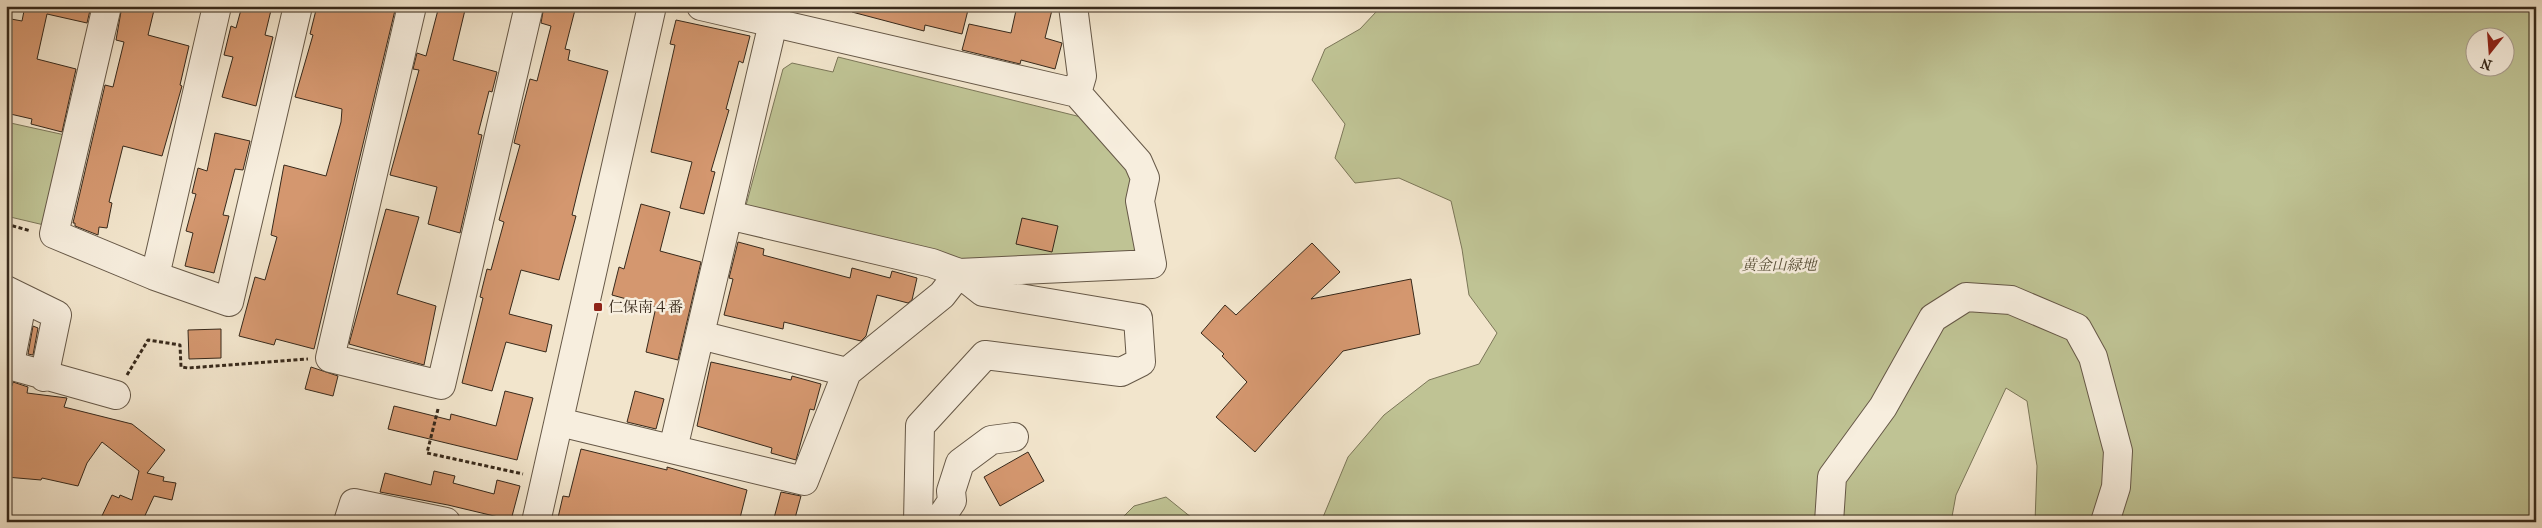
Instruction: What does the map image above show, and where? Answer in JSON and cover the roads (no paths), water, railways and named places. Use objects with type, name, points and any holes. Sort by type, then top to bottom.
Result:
[{"type":"street","points":[[107,6],[54,234],[155,276],[229,302],[298,6]]},
{"type":"street","points":[[155,276],[217,6]]},
{"type":"street","points":[[412,6],[330,358],[441,385],[529,6]]},
{"type":"street","points":[[536,522],[652,6]]},
{"type":"street","points":[[701,6],[775,14],[1077,93],[1138,162],[1145,178],[1140,200],[1152,264],[958,273]]},
{"type":"street","points":[[1073,6],[1082,76],[1077,93]]},
{"type":"street","points":[[673,450],[775,14]]},
{"type":"street","points":[[728,215],[932,264],[958,273],[983,292],[1138,318],[1141,362],[1121,372],[984,355],[920,426],[918,522]]},
{"type":"street","points":[[560,422],[804,481],[846,372],[942,295],[958,273]]},
{"type":"street","points":[[6,290],[58,315],[44,377]]},
{"type":"street","points":[[1829,522],[1832,477],[1883,407],[1934,318],[1966,297],[2011,300],[2077,328],[2093,357],[2118,451],[2116,487],[2105,522]]},
{"type":"street","points":[[6,313],[19,318],[12,358],[16,367],[44,377],[116,395]]},
{"type":"street","points":[[700,335],[846,372]]},
{"type":"street","points":[[938,522],[952,501],[952,492],[960,462],[991,440],[1014,437]]},
{"type":"street","points":[[348,522],[354,503],[446,522]]},
{"type":"place","name":"仁保南４番","points":[[598,307]]},
{"type":"park label","name":"黄金山緑地","points":[[1779,265]]}]
